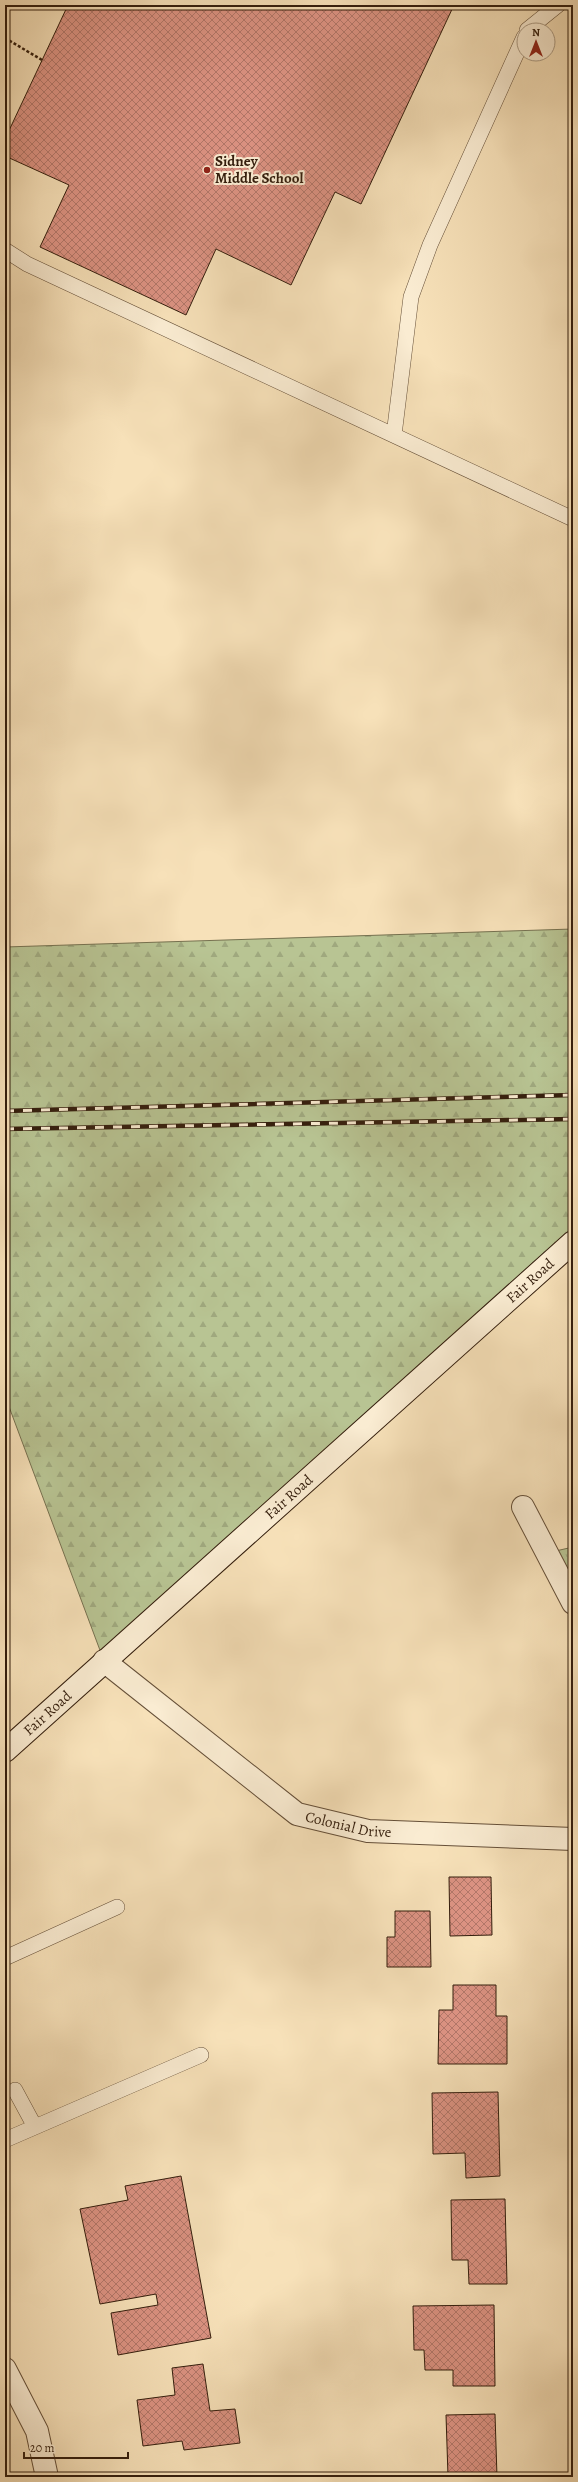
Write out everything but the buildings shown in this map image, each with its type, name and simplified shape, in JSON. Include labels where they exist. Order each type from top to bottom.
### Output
[{"type":"main road","name":"Fair Road","points":[[5,1751],[573,1242]]},
{"type":"main road","points":[[523,1507],[573,1603]]},
{"type":"main road","name":"Colonial Drive","points":[[104,1661],[297,1814],[368,1831],[573,1839]]},
{"type":"main road","points":[[5,2369],[37,2430],[47,2477]]},
{"type":"lane","points":[[537,22],[558,5]]},
{"type":"lane","points":[[394,435],[411,297],[430,245],[516,55]]},
{"type":"lane","points":[[5,250],[26,264],[573,519]]},
{"type":"lane","points":[[5,1958],[117,1907]]},
{"type":"lane","points":[[5,2140],[201,2055]]},
{"type":"lane","points":[[15,2090],[35,2127]]},
{"type":"path","points":[[5,38],[42,60]]},
{"type":"green space","points":[[573,929],[573,1242],[104,1661],[5,1396],[5,947]]},
{"type":"green space","points":[[573,1547],[573,1603],[547,1553]]},
{"type":"railway","points":[[5,1111],[573,1095]]},
{"type":"railway","points":[[5,1129],[573,1119]]},
{"type":"place","name":"Sidney Middle School","points":[[207,170]]}]
